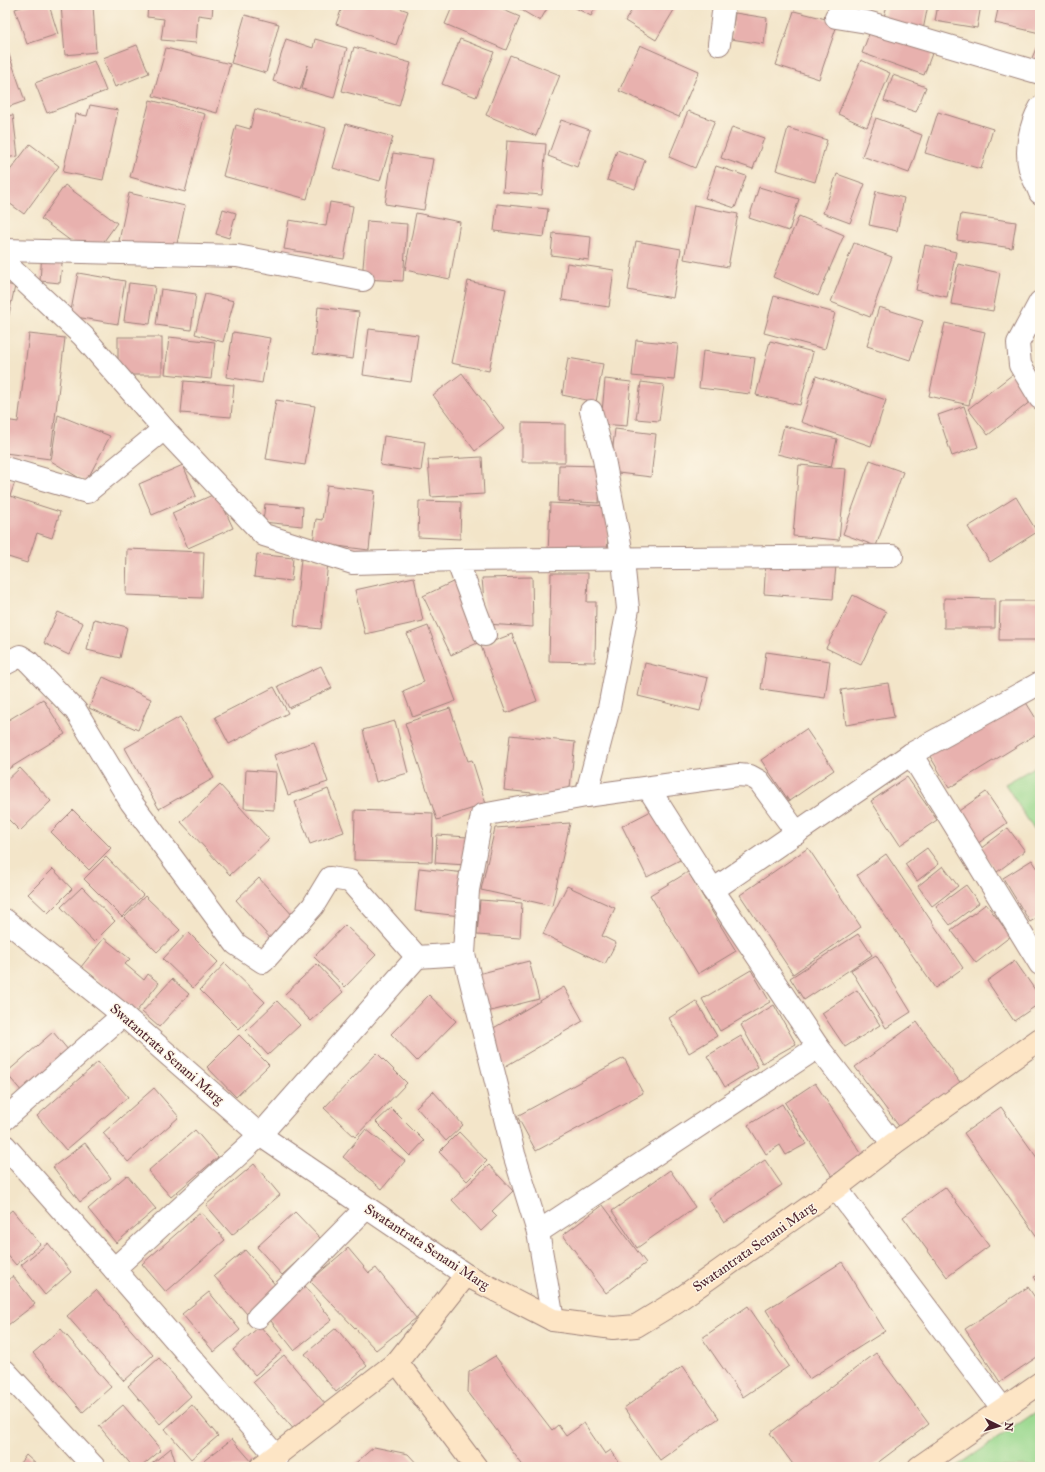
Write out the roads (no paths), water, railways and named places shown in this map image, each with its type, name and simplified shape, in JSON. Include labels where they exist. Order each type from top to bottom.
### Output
[{"type":"street","points":[[719,44],[724,5]]},
{"type":"street","points":[[836,17],[867,22],[1040,73]]},
{"type":"street","points":[[1040,108],[1036,115],[1029,142],[1030,169],[1040,193]]},
{"type":"street","points":[[5,250],[238,256],[363,280]]},
{"type":"street","points":[[5,263],[83,336],[164,429],[264,534],[353,564],[457,560],[623,560],[892,556]]},
{"type":"street","points":[[1040,302],[1018,343],[1020,365],[1040,398]]},
{"type":"street","points":[[586,796],[609,708],[628,609],[623,560],[603,454],[591,411]]},
{"type":"street","points":[[5,468],[87,492],[164,429]]},
{"type":"street","points":[[457,560],[485,635]]},
{"type":"street","points":[[5,664],[20,656],[28,661],[76,711],[131,802],[236,944],[263,962],[313,906],[330,878],[350,881],[417,957]]},
{"type":"street","points":[[713,890],[911,754],[1040,683]]},
{"type":"street","points":[[911,754],[1040,964]]},
{"type":"street","points":[[553,1320],[538,1232],[514,1154],[464,954],[468,890],[482,815],[586,796],[649,789],[738,775],[750,776],[759,781],[797,833]]},
{"type":"street","points":[[649,789],[713,890],[818,1048],[893,1144]]},
{"type":"street","name":"Swatantrata Senani Marg","points":[[5,920],[123,1015],[260,1135],[366,1208],[466,1275],[553,1320],[613,1328],[636,1326],[677,1301],[836,1188],[893,1144],[1040,1039]]},
{"type":"street","points":[[114,1269],[260,1135],[417,957],[464,954]]},
{"type":"street","points":[[5,1119],[123,1015]]},
{"type":"street","points":[[538,1232],[818,1048]]},
{"type":"street","points":[[5,1146],[114,1269],[269,1462],[397,1362],[466,1275]]},
{"type":"street","points":[[836,1188],[1003,1409]]},
{"type":"street","points":[[258,1317],[366,1208]]},
{"type":"street","points":[[397,1362],[476,1467]]},
{"type":"street","points":[[5,1371],[94,1467]]},
{"type":"street","points":[[918,1467],[1040,1383]]}]
